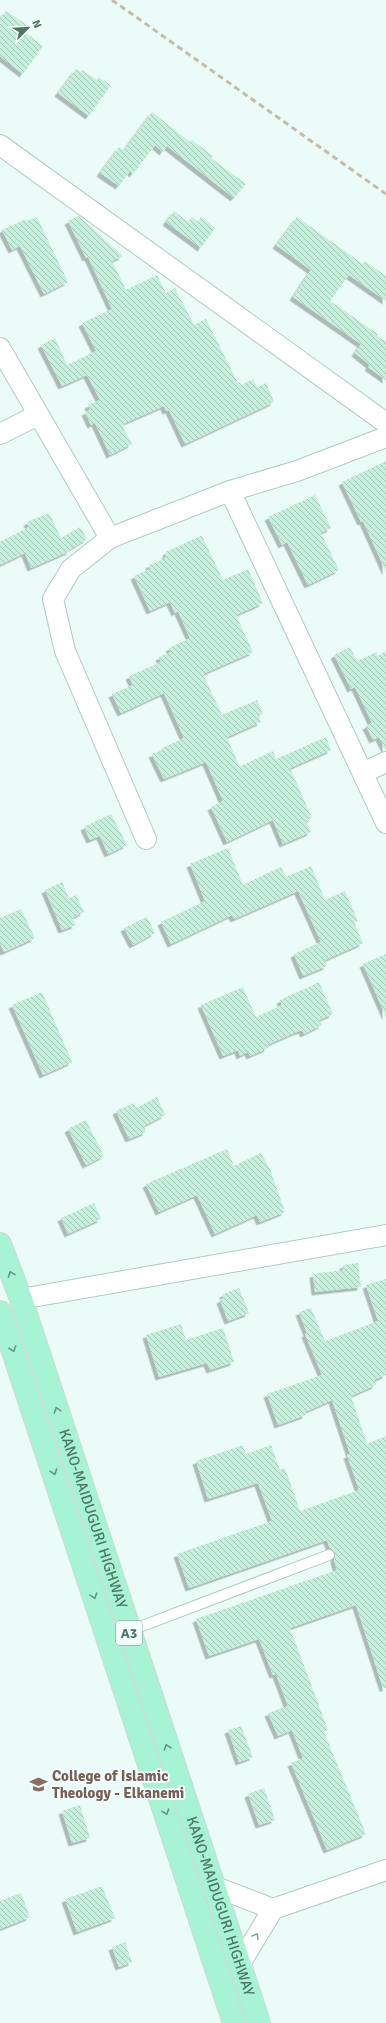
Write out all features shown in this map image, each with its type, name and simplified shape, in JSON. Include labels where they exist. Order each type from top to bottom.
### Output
[{"type":"highway","name":"KANO-MAIDUGURI HIGHWAY","points":[[0,1244],[21,1299],[128,1631],[259,2023]]},
{"type":"highway","name":"KANO-MAIDUGURI HIGHWAY","points":[[0,1312],[234,2023]]},
{"type":"street","points":[[0,145],[386,423]]},
{"type":"street","points":[[0,348],[110,538]]},
{"type":"street","points":[[0,434],[38,415]]},
{"type":"street","points":[[146,839],[65,650],[53,598],[71,569],[110,538],[230,491],[297,471],[386,437]]},
{"type":"street","points":[[230,491],[386,822]]},
{"type":"street","points":[[362,773],[386,762]]},
{"type":"street","points":[[21,1299],[386,1235]]},
{"type":"street","points":[[240,1964],[273,1909],[386,1870]]},
{"type":"street","points":[[213,1886],[273,1909]]},
{"type":"lane","points":[[128,1631],[329,1555]]},
{"type":"building","points":[[6,11],[30,27],[26,33],[43,46],[23,74],[0,56],[0,19]]},
{"type":"building","points":[[76,69],[81,72],[82,70],[97,80],[99,77],[111,85],[89,116],[58,93]]},
{"type":"building","points":[[152,112],[190,142],[192,140],[213,156],[211,158],[246,184],[234,198],[167,146],[163,152],[155,145],[133,174],[130,171],[119,186],[100,173],[119,147],[124,150]]},
{"type":"building","points":[[174,211],[188,222],[192,217],[198,222],[201,217],[215,228],[201,248],[166,222]]},
{"type":"building","points":[[79,216],[123,256],[112,261],[126,290],[157,275],[166,293],[175,288],[194,325],[206,319],[238,383],[240,382],[241,385],[253,379],[257,387],[266,383],[274,402],[185,444],[169,410],[166,411],[164,406],[125,423],[126,425],[122,426],[132,444],[110,455],[95,423],[91,425],[85,412],[90,410],[88,405],[100,400],[87,375],[62,386],[41,345],[55,338],[67,365],[96,351],[82,323],[112,309],[88,257],[86,258],[68,221]]},
{"type":"building","points":[[37,217],[68,282],[44,294],[20,246],[12,250],[2,230],[26,219],[27,221]]},
{"type":"building","points":[[297,217],[363,264],[365,261],[386,276],[386,301],[349,275],[330,301],[378,334],[377,336],[385,341],[386,340],[386,380],[368,367],[370,365],[355,353],[361,344],[293,297],[311,270],[276,245]]},
{"type":"building","points":[[386,461],[386,572],[363,521],[361,522],[342,482]]},
{"type":"building","points":[[315,495],[331,528],[321,533],[339,570],[308,585],[287,542],[282,545],[268,517]]},
{"type":"building","points":[[49,513],[61,538],[80,527],[87,539],[69,550],[70,551],[31,568],[25,553],[0,565],[0,542],[29,527],[27,522]]},
{"type":"building","points":[[202,536],[223,580],[248,569],[263,603],[236,615],[253,652],[203,674],[222,715],[257,700],[263,714],[258,716],[261,722],[227,737],[238,763],[241,766],[273,751],[276,759],[326,737],[331,750],[290,768],[312,818],[306,821],[311,832],[283,844],[273,820],[227,842],[211,807],[223,801],[206,762],[164,779],[152,754],[163,750],[162,748],[184,738],[164,693],[121,713],[112,694],[133,685],[129,676],[161,662],[159,657],[171,652],[169,648],[190,638],[178,611],[175,613],[170,602],[150,611],[134,576],[150,569],[149,565],[166,558],[166,552]]},
{"type":"building","points":[[350,647],[357,661],[376,652],[378,656],[386,651],[386,751],[379,737],[373,740],[366,726],[372,723],[355,687],[351,689],[334,655]]},
{"type":"building","points":[[111,814],[127,845],[108,854],[100,836],[90,840],[84,827]]},
{"type":"building","points":[[228,848],[243,885],[281,867],[286,877],[311,866],[325,900],[345,891],[358,921],[354,922],[363,943],[325,960],[327,966],[303,976],[294,954],[321,942],[298,891],[234,919],[232,915],[171,944],[161,922],[205,901],[190,864]]},
{"type":"building","points":[[62,882],[69,898],[76,895],[84,912],[72,918],[76,925],[62,930],[45,890]]},
{"type":"building","points":[[21,909],[35,938],[4,952],[0,943],[0,918]]},
{"type":"building","points":[[147,917],[155,933],[133,945],[124,928]]},
{"type":"building","points":[[386,954],[386,1017],[363,964]]},
{"type":"building","points":[[319,982],[333,1014],[319,1020],[322,1025],[304,1034],[302,1030],[294,1033],[267,1045],[268,1048],[250,1056],[248,1052],[240,1056],[238,1050],[223,1056],[201,1005],[243,987],[256,1017],[282,1005],[280,1000]]},
{"type":"building","points":[[42,992],[72,1062],[43,1075],[12,1005]]},
{"type":"building","points":[[157,1097],[165,1115],[144,1126],[146,1132],[129,1139],[116,1111],[134,1103],[136,1108]]},
{"type":"building","points":[[86,1120],[104,1156],[86,1165],[68,1129]]},
{"type":"building","points":[[227,1149],[234,1166],[261,1153],[270,1169],[285,1212],[260,1222],[257,1215],[215,1234],[197,1195],[159,1212],[146,1184]]},
{"type":"building","points":[[94,1203],[101,1219],[68,1234],[61,1218]]},
{"type":"building","points":[[358,1263],[361,1287],[315,1292],[313,1274],[343,1270],[343,1265]]},
{"type":"building","points":[[386,1279],[386,1375],[374,1380],[376,1385],[351,1396],[367,1444],[386,1436],[386,1688],[383,1688],[356,1605],[290,1628],[328,1730],[324,1732],[366,1834],[327,1850],[291,1763],[303,1758],[292,1730],[278,1736],[268,1713],[288,1706],[276,1674],[273,1675],[259,1639],[209,1656],[196,1619],[337,1570],[334,1560],[335,1552],[330,1549],[327,1540],[189,1588],[177,1554],[272,1521],[258,1483],[208,1499],[196,1461],[243,1445],[246,1454],[271,1445],[280,1470],[285,1468],[300,1511],[359,1490],[347,1455],[350,1454],[332,1400],[305,1412],[306,1415],[278,1425],[267,1394],[322,1375],[305,1334],[307,1333],[299,1312],[311,1308],[325,1341],[378,1321],[366,1285]]},
{"type":"building","points":[[239,1288],[249,1313],[228,1321],[220,1300],[224,1298],[223,1294]]},
{"type":"building","points":[[181,1324],[186,1340],[223,1328],[234,1362],[210,1370],[207,1363],[159,1377],[146,1335]]},
{"type":"building","points":[[241,1726],[253,1757],[239,1762],[228,1730]]},
{"type":"building","points":[[264,1788],[275,1820],[259,1825],[248,1794]]},
{"type":"building","points":[[80,1805],[90,1838],[72,1843],[62,1811]]},
{"type":"building","points":[[102,1886],[115,1918],[77,1932],[65,1899]]},
{"type":"building","points":[[21,1893],[30,1917],[0,1929],[0,1901]]},
{"type":"building","points":[[125,1942],[132,1962],[119,1967],[112,1947]]},
{"type":"railway","points":[[112,0],[386,194]]},
{"type":"place","name":"College of Islamic Theology - Elkanemi","points":[[39,1785]]}]
